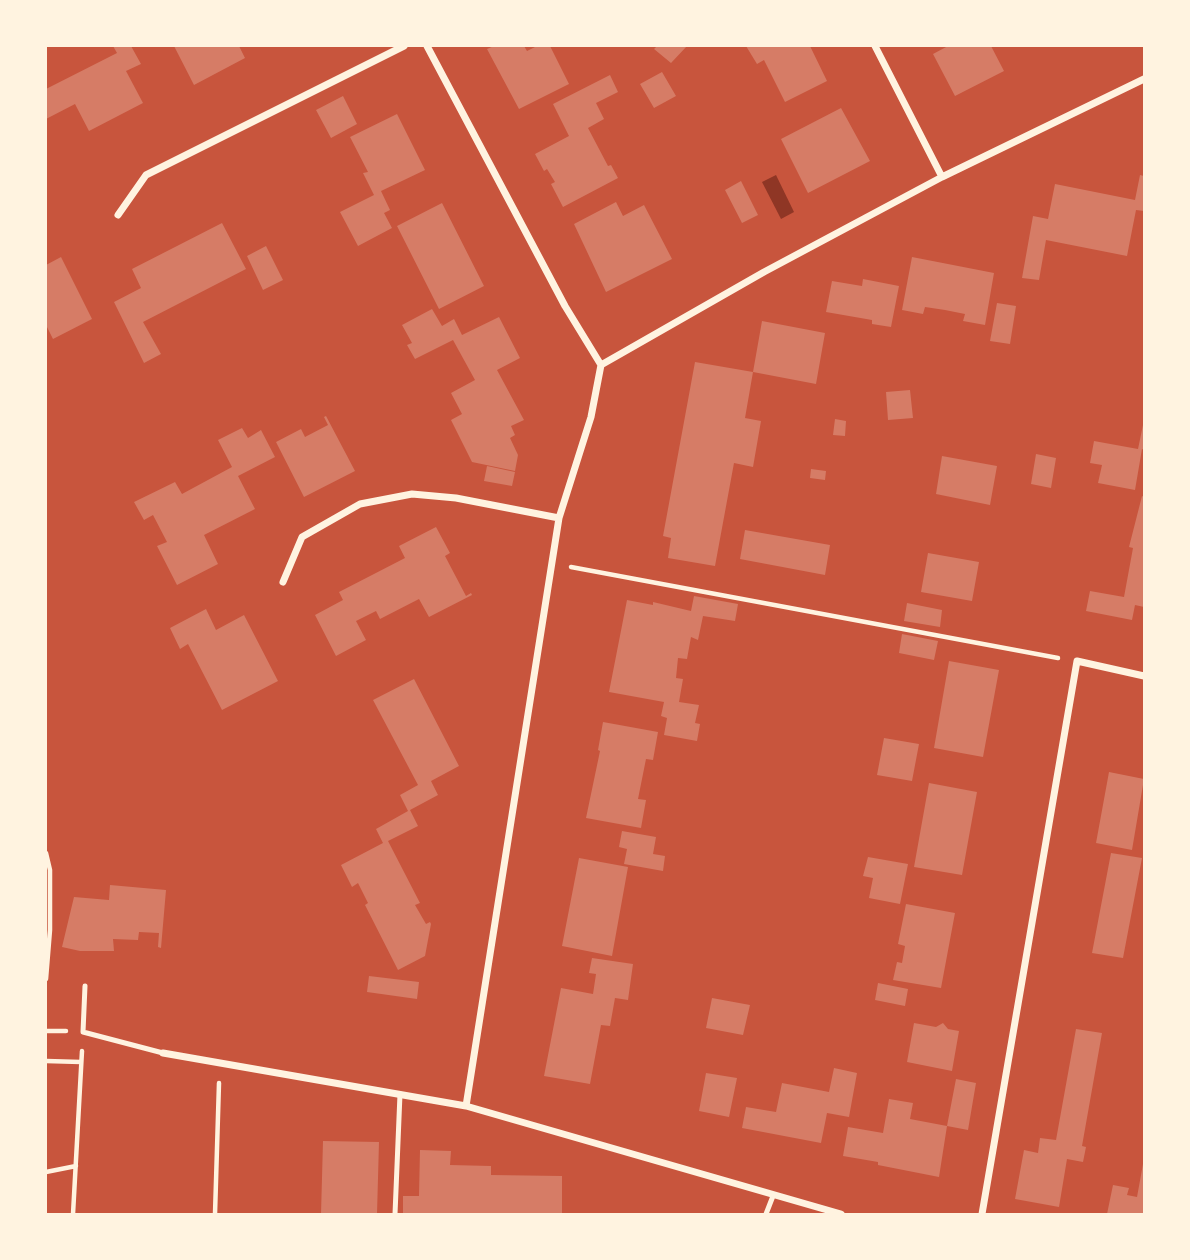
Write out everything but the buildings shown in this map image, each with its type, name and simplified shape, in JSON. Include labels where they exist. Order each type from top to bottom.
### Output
[{"type":"street","points":[[118,215],[146,175],[404,46]]},
{"type":"street","points":[[427,46],[565,306],[601,365],[590,416],[559,517],[466,1106]]},
{"type":"street","points":[[875,46],[942,177]]},
{"type":"street","points":[[601,365],[764,272],[942,177],[1144,79]]},
{"type":"street","points":[[283,582],[302,537],[360,504],[412,494],[456,498],[559,517]]},
{"type":"street","points":[[982,1214],[1077,661],[1144,676]]},
{"type":"street","points":[[163,1053],[466,1106],[841,1214]]},
{"type":"lane","points":[[85,986],[83,1031],[163,1053]]},
{"type":"lane","points":[[395,1214],[400,1094]]},
{"type":"lane","points":[[766,1214],[773,1196]]},
{"type":"path","points":[[553,563],[1077,661]]},
{"type":"path","points":[[46,853],[50,870],[50,930],[46,979]]},
{"type":"path","points":[[73,1214],[83,1031]]},
{"type":"path","points":[[46,1061],[81,1062]]},
{"type":"path","points":[[215,1214],[220,1061]]},
{"type":"path","points":[[46,1172],[76,1166]]},
{"type":"shaded area","points":[[776,175],[794,212],[781,219],[762,182]]}]
